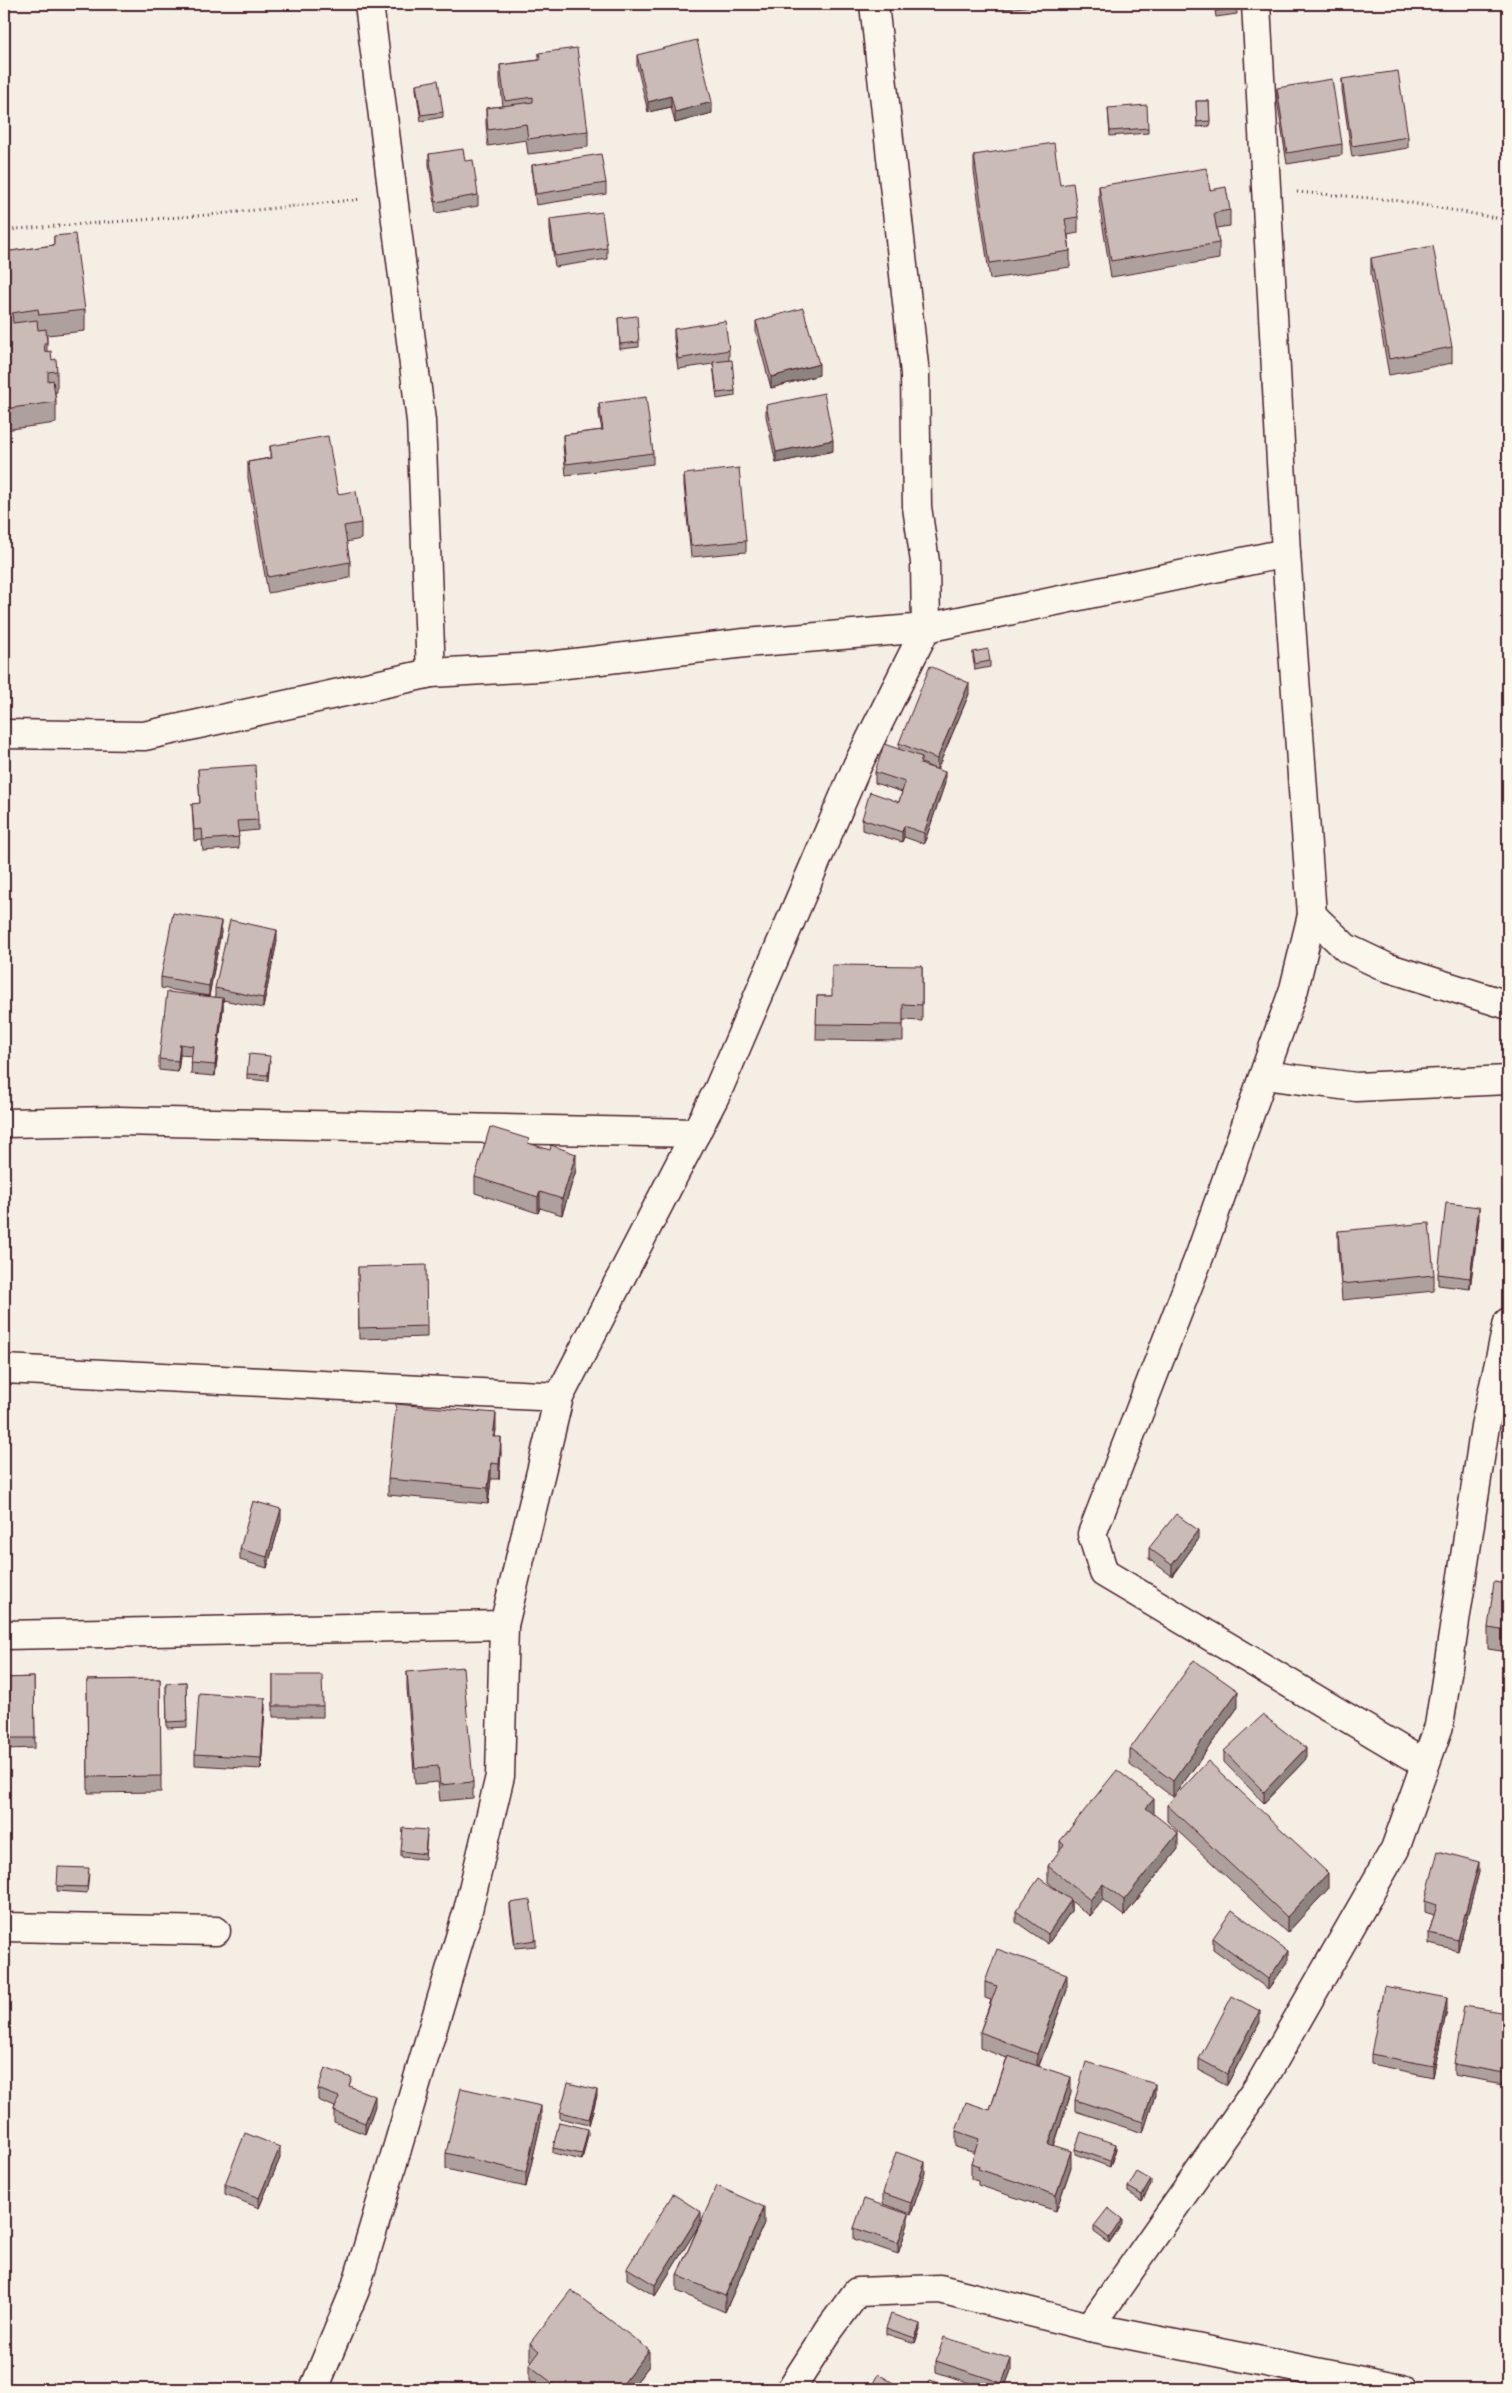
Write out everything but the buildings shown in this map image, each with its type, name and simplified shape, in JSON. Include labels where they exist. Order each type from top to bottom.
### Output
[{"type":"street","points":[[369,4],[420,421],[431,673]]},
{"type":"street","points":[[314,2389],[355,2290],[468,1910],[500,1776],[504,1626],[559,1397],[718,1090],[857,766],[926,628],[925,562],[917,507],[915,374],[874,4]]},
{"type":"street","points":[[1259,4],[1266,193],[1286,554],[1312,915],[1294,989],[1264,1075],[1201,1252],[1092,1534],[1104,1572],[1426,1764]]},
{"type":"street","points":[[4,734],[144,736],[431,673],[540,667],[746,643],[926,628],[1286,554]]},
{"type":"street","points":[[1312,915],[1346,948],[1386,967],[1508,1005]]},
{"type":"street","points":[[1264,1075],[1356,1087],[1508,1080]]},
{"type":"street","points":[[4,1123],[118,1120],[696,1133]]},
{"type":"street","points":[[1090,2326],[1261,2083],[1395,1849],[1439,1726],[1485,1426],[1508,1322]]},
{"type":"street","points":[[4,1370],[559,1397]]},
{"type":"street","points":[[4,1635],[504,1626]]},
{"type":"street","points":[[4,1927],[216,1931]]},
{"type":"street","points":[[792,2389],[829,2330],[857,2292],[940,2289],[1090,2326],[1402,2389]]},
{"type":"path","points":[[1266,193],[1285,191],[1394,200],[1508,220]]},
{"type":"path","points":[[4,233],[16,229],[208,215],[393,196]]}]
